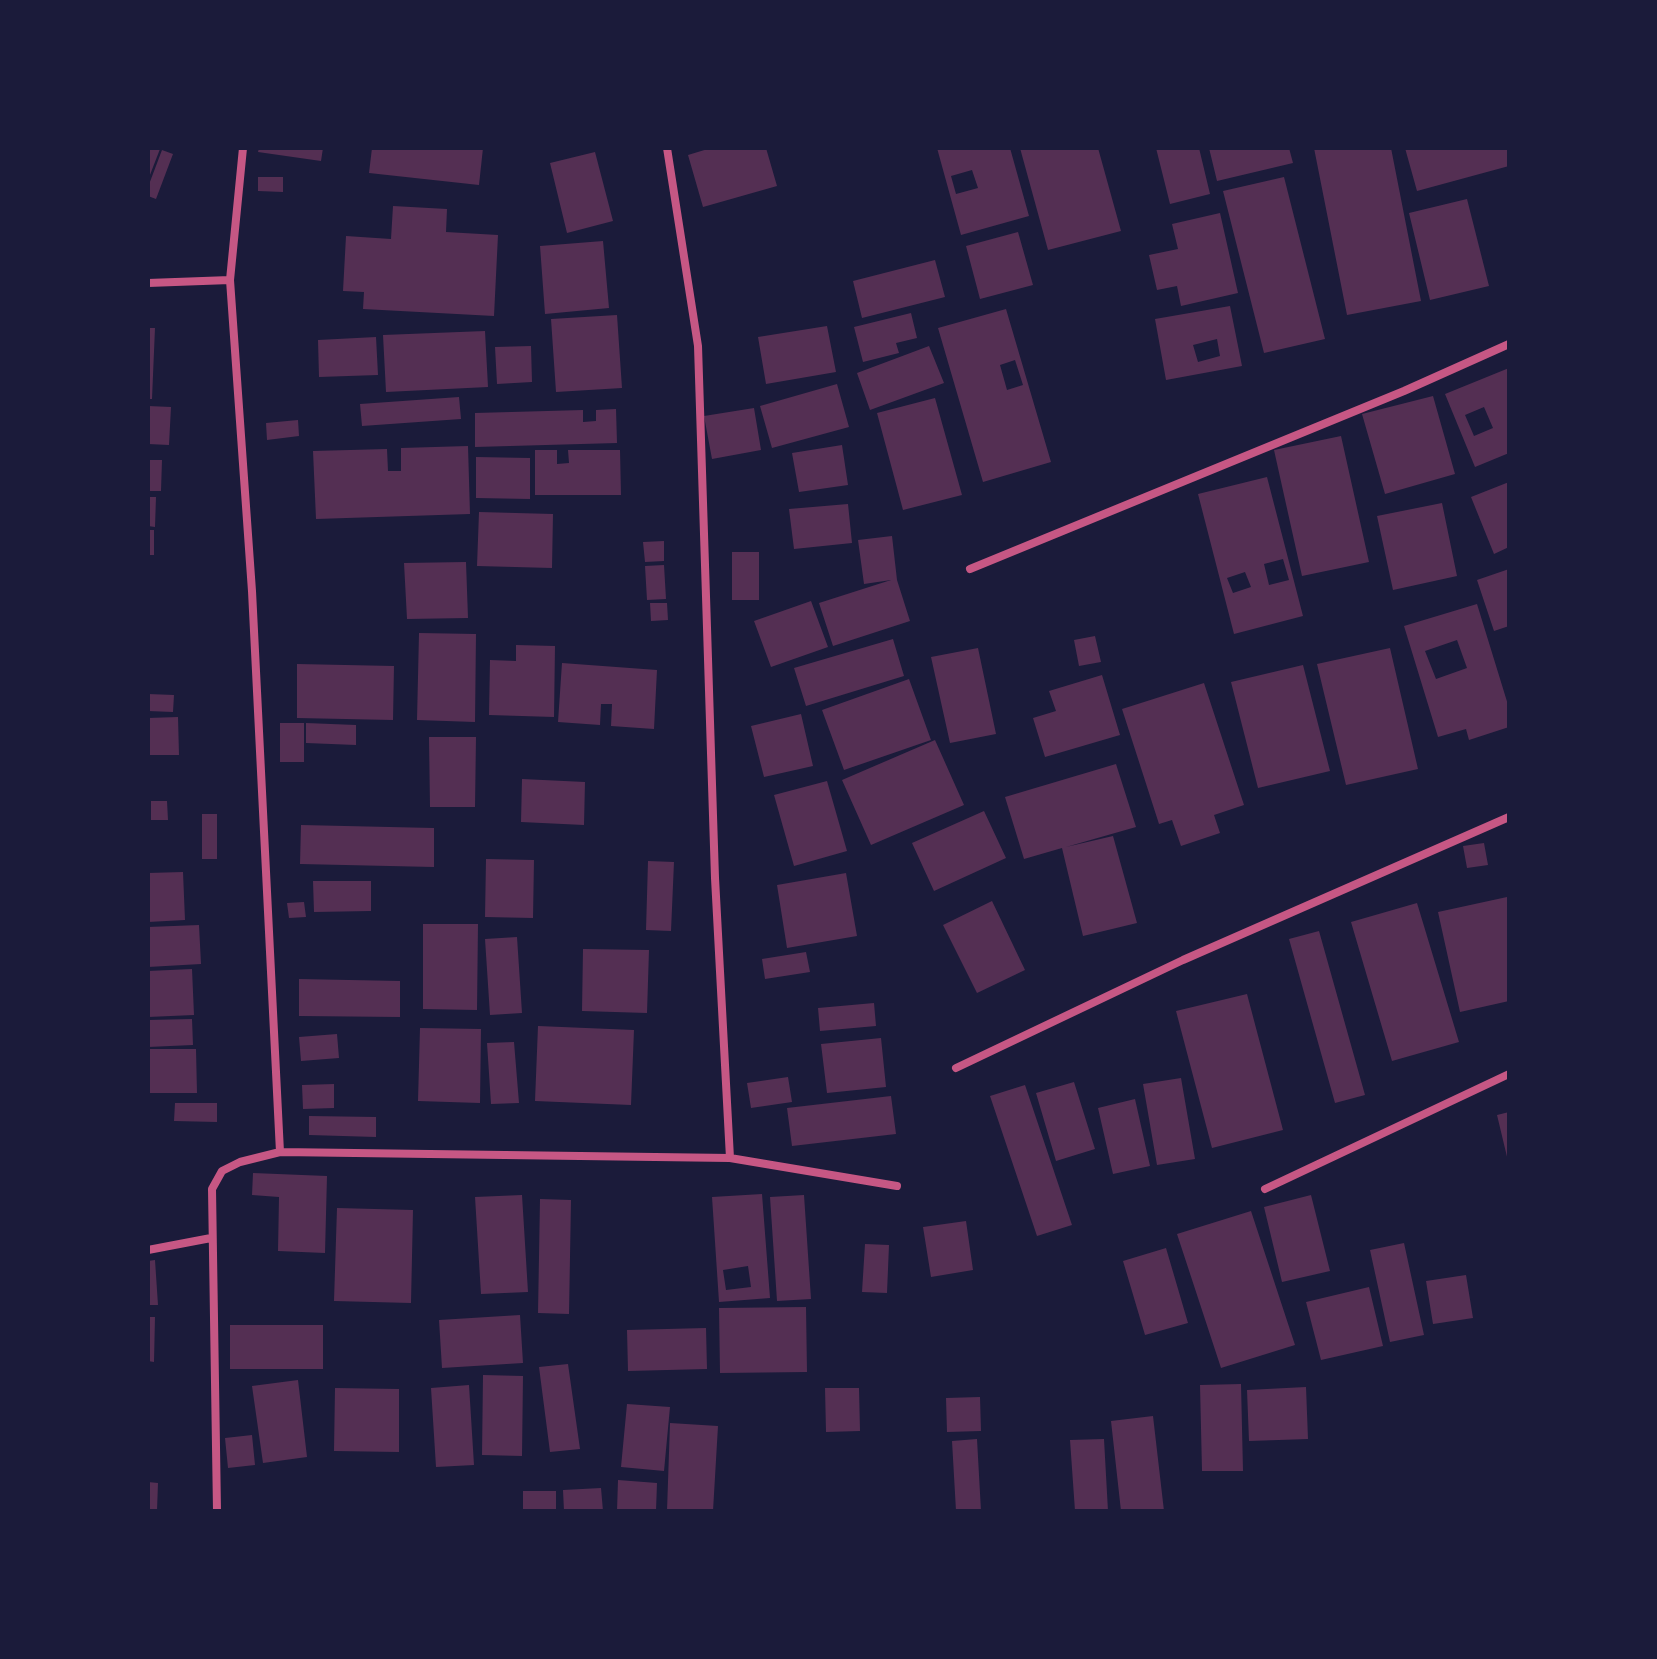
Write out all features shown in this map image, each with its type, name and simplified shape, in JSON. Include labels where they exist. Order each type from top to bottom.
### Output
[{"type":"street","points":[[243,148],[230,280],[252,591],[280,1152]]},
{"type":"street","points":[[667,148],[698,346],[715,878],[730,1158]]},
{"type":"street","points":[[148,283],[230,280]]},
{"type":"street","points":[[970,569],[1404,391],[1509,344]]},
{"type":"street","points":[[956,1068],[1183,960],[1509,817]]},
{"type":"street","points":[[1265,1189],[1509,1074]]},
{"type":"street","points":[[217,1511],[212,1189],[222,1171],[240,1162],[280,1152],[730,1158],[897,1186]]},
{"type":"street","points":[[148,1250],[211,1238]]},
{"type":"building","points":[[148,148],[160,149],[148,180]]},
{"type":"building","points":[[259,148],[323,148],[321,161],[258,152]]},
{"type":"building","points":[[372,148],[483,148],[479,185],[369,173]]},
{"type":"building","points":[[711,148],[766,148],[777,186],[703,207],[688,155]]},
{"type":"building","points":[[937,148],[1010,148],[1029,216],[961,235]],"holes":[[[972,170],[978,188],[956,194],[951,176]]]},
{"type":"building","points":[[1020,148],[1098,148],[1121,231],[1048,250]]},
{"type":"building","points":[[1156,148],[1199,148],[1210,194],[1170,204]]},
{"type":"building","points":[[1209,148],[1289,148],[1293,163],[1217,181]]},
{"type":"building","points":[[1314,148],[1391,148],[1421,301],[1347,315]]},
{"type":"building","points":[[1405,148],[1509,148],[1509,166],[1417,191]]},
{"type":"building","points":[[162,150],[173,154],[156,199],[148,196],[148,187]]},
{"type":"building","points":[[595,152],[613,221],[567,233],[550,163]]},
{"type":"building","points":[[258,177],[283,177],[283,192],[258,191]]},
{"type":"building","points":[[1284,177],[1325,339],[1264,353],[1223,191]]},
{"type":"building","points":[[1467,199],[1489,286],[1430,300],[1409,213]]},
{"type":"building","points":[[393,206],[447,209],[446,232],[498,235],[494,316],[363,309],[364,292],[343,291],[346,236],[391,239]]},
{"type":"building","points":[[1220,213],[1238,293],[1181,306],[1177,286],[1157,290],[1149,255],[1178,249],[1172,224]]},
{"type":"building","points":[[1018,232],[1033,285],[980,299],[966,246]]},
{"type":"building","points":[[603,241],[609,308],[545,314],[540,246]]},
{"type":"building","points":[[935,260],[945,297],[862,318],[853,281]]},
{"type":"building","points":[[1230,306],[1242,366],[1166,380],[1155,319]],"holes":[[[1217,339],[1220,356],[1198,362],[1193,345]]]},
{"type":"building","points":[[1006,309],[1051,462],[983,482],[938,328]],"holes":[[[1015,360],[1023,385],[1007,390],[1000,365]]]},
{"type":"building","points":[[911,313],[917,338],[896,343],[899,353],[863,362],[854,327]]},
{"type":"building","points":[[617,315],[622,388],[556,392],[551,319]]},
{"type":"building","points":[[827,326],[836,372],[766,384],[758,337]]},
{"type":"building","points":[[148,328],[155,328],[152,399],[148,399]]},
{"type":"building","points":[[485,331],[488,387],[386,392],[383,335]]},
{"type":"building","points":[[376,337],[378,375],[319,377],[318,340]]},
{"type":"building","points":[[531,346],[532,382],[497,384],[495,347]]},
{"type":"building","points":[[929,346],[944,383],[870,410],[857,373]]},
{"type":"building","points":[[1509,368],[1509,453],[1475,467],[1445,394]],"holes":[[[1484,407],[1493,428],[1474,436],[1465,415]]]},
{"type":"building","points":[[837,384],[849,427],[772,448],[760,406]]},
{"type":"building","points":[[1433,396],[1455,474],[1385,494],[1362,414]]},
{"type":"building","points":[[459,397],[461,419],[362,426],[360,404]]},
{"type":"building","points":[[935,398],[962,495],[903,510],[877,413]]},
{"type":"building","points":[[148,406],[171,407],[169,445],[148,444]]},
{"type":"building","points":[[754,408],[761,450],[712,459],[704,416]]},
{"type":"building","points":[[616,409],[617,443],[475,447],[475,413],[583,410],[583,422],[596,421],[596,410]]},
{"type":"building","points":[[298,420],[299,436],[267,440],[266,423]]},
{"type":"building","points":[[1341,436],[1369,562],[1302,576],[1274,450]]},
{"type":"building","points":[[842,445],[848,485],[799,492],[792,453]]},
{"type":"building","points":[[468,446],[470,514],[316,519],[313,451],[387,449],[388,471],[401,471],[401,448]]},
{"type":"building","points":[[535,450],[557,450],[557,464],[569,463],[568,450],[620,450],[621,495],[535,495]]},
{"type":"building","points":[[476,457],[530,458],[530,499],[476,498]]},
{"type":"building","points":[[148,460],[162,460],[161,491],[148,491]]},
{"type":"building","points":[[1267,477],[1303,616],[1234,634],[1198,494]],"holes":[[[1283,559],[1289,580],[1269,585],[1264,564]],[[1245,572],[1251,587],[1233,593],[1227,578]]]},
{"type":"building","points":[[1509,482],[1509,547],[1494,554],[1471,497]]},
{"type":"building","points":[[148,497],[156,497],[155,527],[148,526]]},
{"type":"building","points":[[1442,503],[1457,576],[1393,590],[1377,516]]},
{"type":"building","points":[[848,504],[852,543],[794,549],[789,509]]},
{"type":"building","points":[[479,512],[553,514],[552,568],[477,566]]},
{"type":"building","points":[[148,530],[154,530],[154,555],[148,555]]},
{"type":"building","points":[[892,536],[897,580],[910,621],[833,646],[819,603],[891,580],[864,584],[858,540]]},
{"type":"building","points":[[664,541],[664,561],[645,562],[643,542]]},
{"type":"building","points":[[732,552],[759,552],[759,600],[732,600]]},
{"type":"building","points":[[466,562],[468,618],[407,619],[404,563]]},
{"type":"building","points":[[664,565],[666,599],[647,600],[645,566]]},
{"type":"building","points":[[1509,569],[1509,626],[1494,631],[1477,580]]},
{"type":"building","points":[[811,601],[828,647],[771,667],[754,621]]},
{"type":"building","points":[[650,603],[667,603],[668,620],[651,621]]},
{"type":"building","points":[[1477,604],[1509,708],[1509,727],[1469,740],[1466,729],[1438,737],[1404,626]],"holes":[[[1457,640],[1467,668],[1436,679],[1425,651]]]},
{"type":"building","points":[[419,633],[476,634],[475,722],[417,720]]},
{"type":"building","points":[[1095,636],[1101,662],[1079,666],[1074,640]]},
{"type":"building","points":[[893,639],[904,676],[806,706],[794,668]]},
{"type":"building","points":[[516,645],[555,646],[554,717],[489,715],[490,660],[516,661]]},
{"type":"building","points":[[978,648],[996,734],[950,743],[931,657]]},
{"type":"building","points":[[1390,648],[1418,769],[1346,785],[1317,664]]},
{"type":"building","points":[[562,663],[657,670],[654,729],[611,726],[612,704],[601,704],[600,725],[558,722]]},
{"type":"building","points":[[297,664],[394,666],[393,720],[297,718]]},
{"type":"building","points":[[1303,665],[1330,771],[1258,788],[1231,682]]},
{"type":"building","points":[[1102,675],[1120,735],[1045,757],[1033,718],[1056,711],[1049,691]]},
{"type":"building","points":[[909,679],[931,740],[844,770],[822,710]]},
{"type":"building","points":[[1204,683],[1244,805],[1214,815],[1220,833],[1181,846],[1172,820],[1159,824],[1122,709]]},
{"type":"building","points":[[148,694],[174,695],[173,712],[148,711]]},
{"type":"building","points":[[801,714],[813,766],[764,777],[751,726]]},
{"type":"building","points":[[178,717],[179,755],[148,755],[148,718]]},
{"type":"building","points":[[280,723],[304,723],[304,762],[280,762]]},
{"type":"building","points":[[306,723],[356,725],[356,745],[306,743]]},
{"type":"building","points":[[429,737],[476,737],[475,807],[430,807]]},
{"type":"building","points":[[935,740],[964,805],[871,845],[842,780]]},
{"type":"building","points":[[1116,764],[1136,827],[1066,847],[1113,836],[1137,923],[1083,936],[1062,848],[1024,859],[1005,797]]},
{"type":"building","points":[[522,779],[585,782],[584,825],[521,822]]},
{"type":"building","points":[[827,781],[847,851],[794,866],[774,795]]},
{"type":"building","points":[[151,801],[167,801],[168,820],[151,820]]},
{"type":"building","points":[[984,811],[1006,858],[934,891],[912,843]]},
{"type":"building","points":[[202,814],[217,814],[217,859],[202,859]]},
{"type":"building","points":[[301,825],[434,828],[434,867],[300,864]]},
{"type":"building","points":[[1484,843],[1488,865],[1467,868],[1463,846]]},
{"type":"building","points":[[486,859],[534,860],[533,918],[485,917]]},
{"type":"building","points":[[648,861],[674,862],[671,931],[646,930]]},
{"type":"building","points":[[183,872],[185,920],[148,922],[148,873]]},
{"type":"building","points":[[846,873],[857,936],[787,948],[777,885]]},
{"type":"building","points":[[313,881],[371,881],[371,911],[314,912]]},
{"type":"building","points":[[1507,897],[1509,1001],[1460,1012],[1438,912]]},
{"type":"building","points":[[992,901],[1025,970],[977,993],[943,925]]},
{"type":"building","points":[[304,902],[306,917],[289,918],[287,903]]},
{"type":"building","points":[[1417,903],[1459,1042],[1392,1061],[1351,922]]},
{"type":"building","points":[[423,924],[478,924],[477,1010],[423,1009]]},
{"type":"building","points":[[199,925],[201,964],[148,967],[148,927]]},
{"type":"building","points":[[1319,931],[1365,1095],[1335,1103],[1289,939]]},
{"type":"building","points":[[517,937],[522,1013],[490,1015],[485,939]]},
{"type":"building","points":[[583,949],[649,950],[647,1013],[582,1011]]},
{"type":"building","points":[[806,952],[810,972],[765,979],[762,959]]},
{"type":"building","points":[[192,969],[194,1015],[148,1017],[148,971]]},
{"type":"building","points":[[299,979],[400,981],[400,1017],[299,1016]]},
{"type":"building","points":[[1247,994],[1283,1130],[1212,1148],[1176,1011]]},
{"type":"building","points":[[874,1003],[876,1026],[820,1031],[818,1008]]},
{"type":"building","points":[[192,1019],[193,1045],[148,1047],[148,1020]]},
{"type":"building","points":[[538,1026],[634,1030],[631,1105],[535,1101]]},
{"type":"building","points":[[420,1028],[481,1029],[480,1103],[418,1101]]},
{"type":"building","points":[[337,1034],[339,1058],[301,1061],[299,1037]]},
{"type":"building","points":[[881,1038],[886,1087],[827,1093],[821,1044]]},
{"type":"building","points":[[514,1042],[519,1103],[491,1104],[487,1043]]},
{"type":"building","points":[[148,1049],[196,1049],[197,1093],[148,1093]]},
{"type":"building","points":[[788,1077],[792,1102],[751,1108],[747,1083]]},
{"type":"building","points":[[1181,1078],[1195,1159],[1157,1165],[1143,1084]]},
{"type":"building","points":[[1074,1082],[1095,1149],[1056,1161],[1036,1093]]},
{"type":"building","points":[[334,1084],[334,1108],[303,1109],[302,1085]]},
{"type":"building","points":[[1025,1085],[1072,1225],[1037,1236],[990,1096]]},
{"type":"building","points":[[891,1096],[896,1134],[792,1146],[787,1108]]},
{"type":"building","points":[[1135,1099],[1150,1166],[1113,1174],[1098,1108]]},
{"type":"building","points":[[175,1103],[217,1103],[217,1122],[174,1121]]},
{"type":"building","points":[[1509,1112],[1509,1161],[1508,1161],[1497,1115]]},
{"type":"building","points":[[309,1116],[376,1117],[376,1137],[309,1135]]},
{"type":"building","points":[[253,1173],[327,1176],[325,1253],[278,1251],[279,1197],[252,1195]]},
{"type":"building","points":[[762,1194],[770,1298],[719,1302],[712,1197]],"holes":[[[748,1266],[751,1287],[726,1290],[723,1270]]]},
{"type":"building","points":[[522,1195],[528,1292],[481,1294],[475,1197]]},
{"type":"building","points":[[804,1195],[811,1299],[777,1301],[770,1197]]},
{"type":"building","points":[[1311,1195],[1330,1271],[1282,1282],[1264,1207]]},
{"type":"building","points":[[540,1199],[571,1200],[569,1314],[538,1313]]},
{"type":"building","points":[[337,1208],[413,1210],[411,1303],[334,1301]]},
{"type":"building","points":[[1251,1211],[1295,1345],[1221,1368],[1177,1234]]},
{"type":"building","points":[[966,1221],[973,1270],[931,1277],[923,1227]]},
{"type":"building","points":[[1404,1243],[1424,1335],[1390,1342],[1370,1250]]},
{"type":"building","points":[[865,1244],[889,1245],[887,1293],[862,1292]]},
{"type":"building","points":[[1166,1248],[1188,1323],[1145,1335],[1123,1261]]},
{"type":"building","points":[[155,1260],[158,1305],[148,1305],[148,1261]]},
{"type":"building","points":[[1466,1275],[1473,1318],[1433,1324],[1426,1281]]},
{"type":"building","points":[[1369,1287],[1383,1346],[1321,1360],[1306,1302]]},
{"type":"building","points":[[806,1307],[807,1372],[720,1373],[719,1308]]},
{"type":"building","points":[[520,1315],[523,1363],[442,1368],[439,1320]]},
{"type":"building","points":[[148,1317],[155,1317],[154,1362],[148,1361]]},
{"type":"building","points":[[230,1325],[323,1325],[323,1369],[230,1369]]},
{"type":"building","points":[[706,1328],[707,1369],[628,1371],[627,1330]]},
{"type":"building","points":[[568,1364],[580,1449],[550,1452],[539,1367]]},
{"type":"building","points":[[483,1375],[523,1376],[522,1456],[482,1455]]},
{"type":"building","points":[[298,1380],[307,1457],[263,1463],[252,1386]]},
{"type":"building","points":[[1241,1384],[1243,1471],[1202,1471],[1200,1385]]},
{"type":"building","points":[[469,1385],[474,1465],[436,1467],[431,1388]]},
{"type":"building","points":[[1306,1387],[1308,1439],[1249,1441],[1247,1390]]},
{"type":"building","points":[[335,1388],[399,1389],[399,1452],[334,1451]]},
{"type":"building","points":[[825,1388],[859,1388],[860,1431],[826,1432]]},
{"type":"building","points":[[980,1397],[981,1431],[947,1432],[946,1398]]},
{"type":"building","points":[[627,1404],[670,1407],[664,1471],[621,1467]]},
{"type":"building","points":[[1153,1416],[1164,1511],[1121,1511],[1111,1421]]},
{"type":"building","points":[[670,1423],[718,1426],[713,1511],[667,1511]]},
{"type":"building","points":[[252,1435],[255,1465],[228,1468],[225,1438]]},
{"type":"building","points":[[977,1439],[981,1511],[956,1511],[952,1441]]},
{"type":"building","points":[[1104,1439],[1108,1511],[1075,1511],[1070,1440]]},
{"type":"building","points":[[618,1480],[657,1483],[656,1511],[617,1511]]},
{"type":"building","points":[[148,1482],[158,1483],[157,1511],[148,1511]]},
{"type":"building","points":[[601,1488],[603,1511],[564,1511],[563,1490]]},
{"type":"building","points":[[523,1491],[556,1491],[556,1511],[523,1511]]}]
